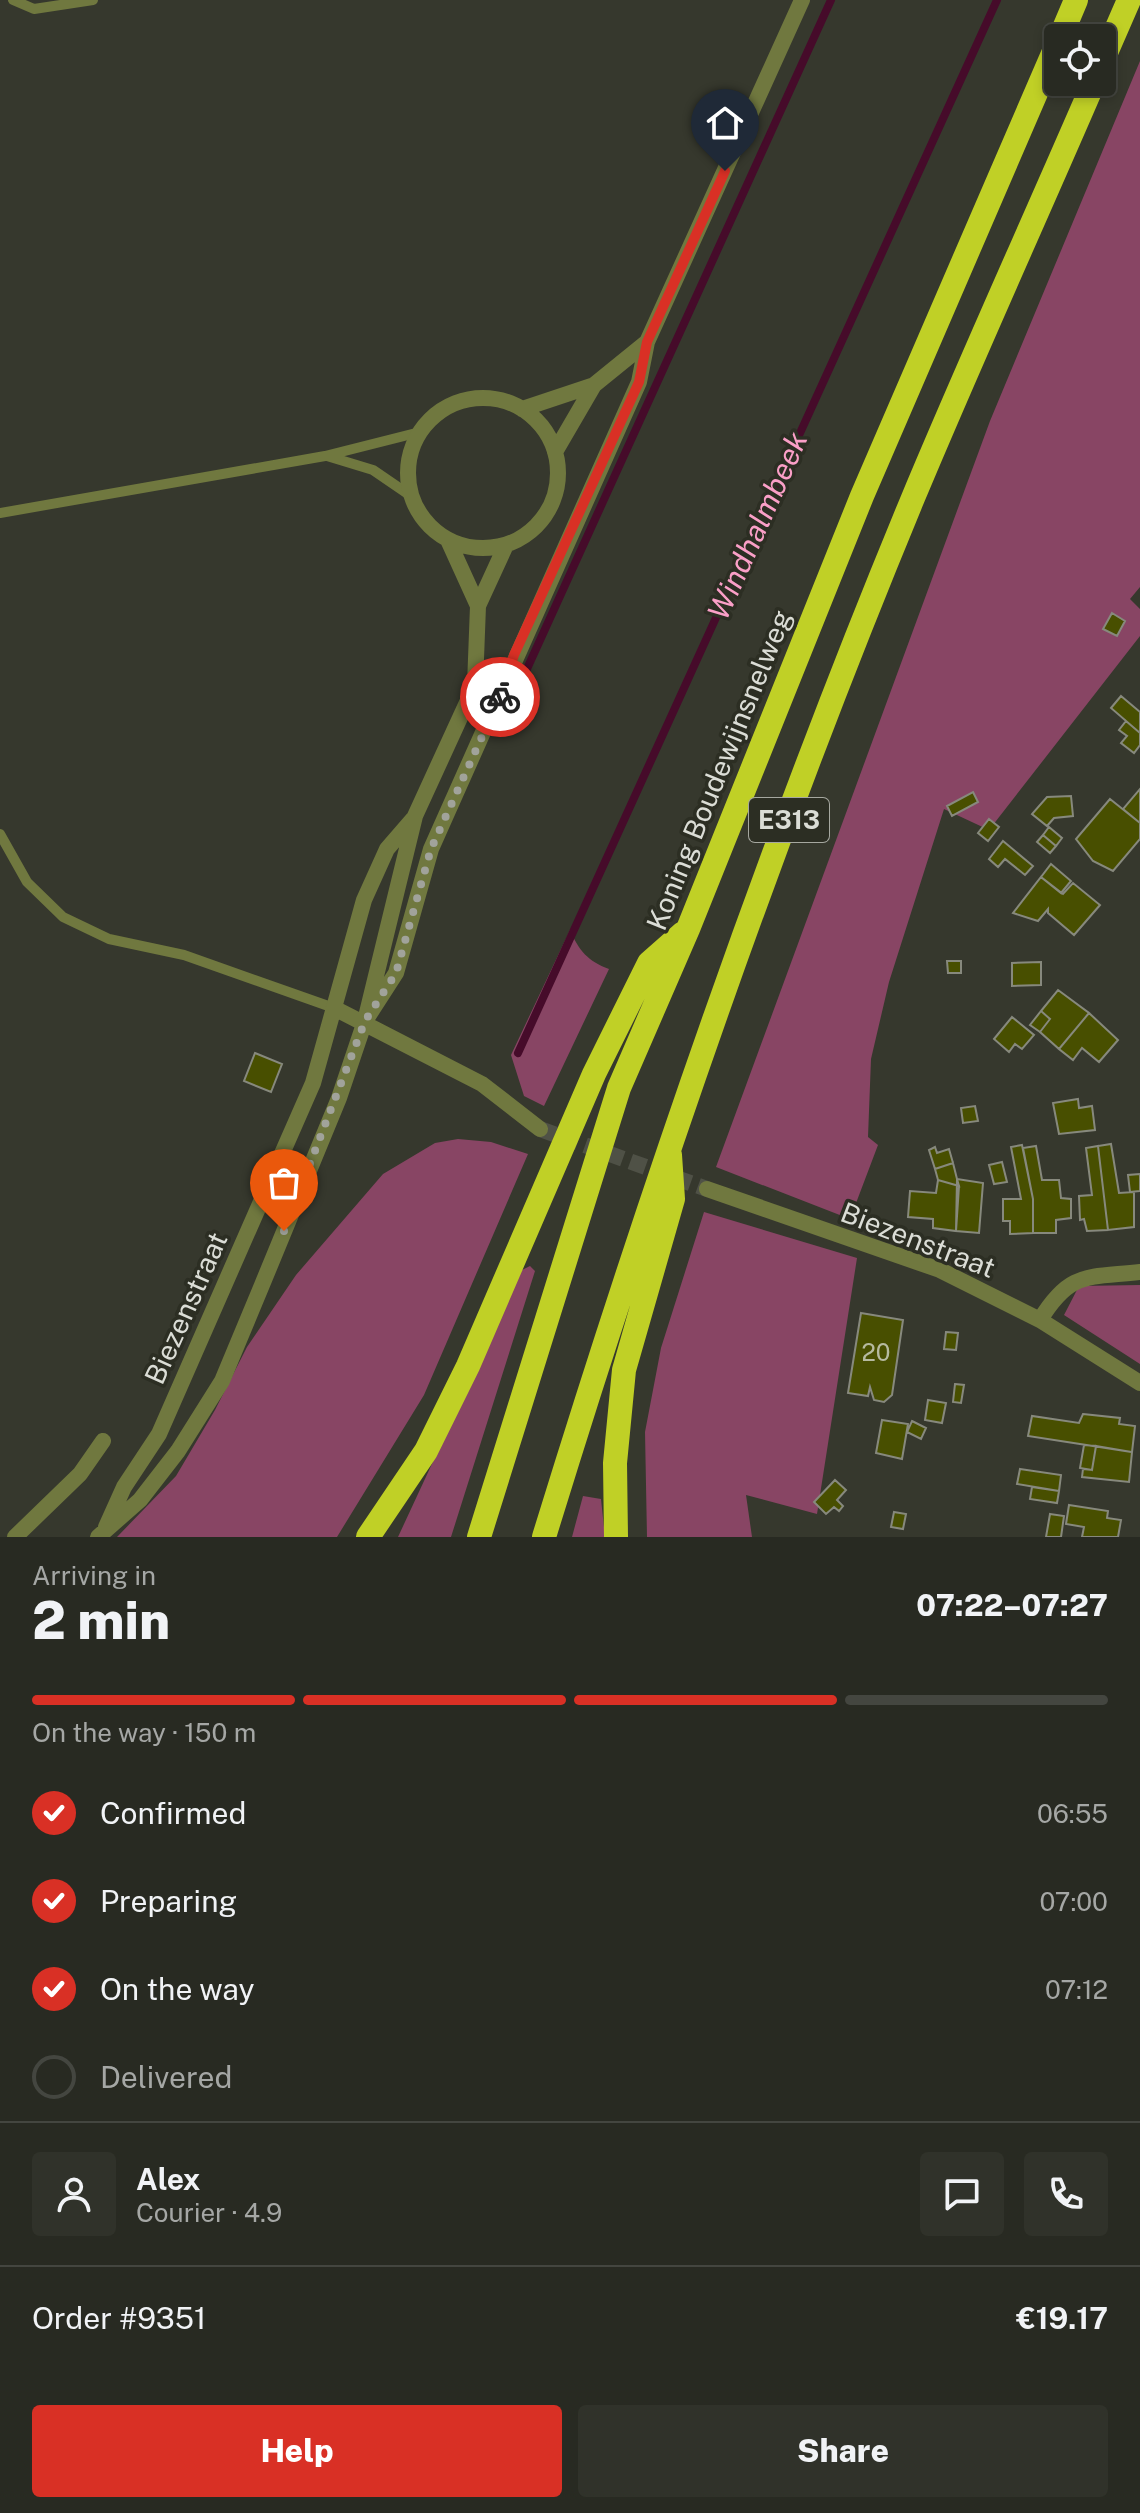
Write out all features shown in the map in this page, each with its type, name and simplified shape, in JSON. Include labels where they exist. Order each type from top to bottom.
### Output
[{"type":"highway","name":"Koning Boudewijnsnelweg","points":[[1066,24],[1076,0]]},
{"type":"highway","points":[[1116,30],[1129,0]]},
{"type":"highway","name":"Koning Boudewijnsnelweg","points":[[479,1537],[619,1088],[688,929],[862,496],[1044,75]]},
{"type":"highway","name":"E313","points":[[544,1537],[669,1141],[913,500],[1088,96]]},
{"type":"highway","points":[[368,1537],[426,1451],[468,1366],[594,1074],[649,963],[688,929]]},
{"type":"highway","points":[[616,1537],[615,1463],[624,1370],[673,1199],[669,1141]]},
{"type":"street","points":[[365,1021],[396,973],[431,849],[639,382],[647,342],[802,0]]},
{"type":"street","points":[[522,409],[594,385],[647,342]]},
{"type":"street","points":[[555,452],[594,385]]},
{"type":"street","points":[[478,398],[501,400],[522,409],[537,420],[555,452],[558,475],[554,498],[535,527],[506,545],[486,549],[448,540],[420,513],[411,496],[408,474],[411,452],[420,432],[436,415],[456,403],[478,398]]},
{"type":"street","name":"Biezenstraat","points":[[448,540],[478,606]]},
{"type":"street","name":"Biezenstraat","points":[[101,1534],[140,1500],[169,1463],[222,1381],[339,1098],[365,1021],[415,816],[475,685],[478,606],[506,545]]},
{"type":"street","name":"Biezenstraat","points":[[101,1534],[124,1487],[159,1434],[313,1083],[364,900],[387,849],[415,816]]},
{"type":"street","points":[[334,1008],[365,1021],[482,1084],[540,1129]]},
{"type":"street","name":"Biezenstraat","points":[[707,1189],[940,1270],[1040,1320],[1140,1383]]},
{"type":"street","points":[[1040,1320],[1056,1294],[1077,1279],[1140,1272]]},
{"type":"street","points":[[15,1537],[80,1474],[103,1441]]},
{"type":"lane","points":[[13,0],[34,9],[93,0]]},
{"type":"lane","points":[[0,513],[325,456],[420,432]]},
{"type":"lane","points":[[325,456],[373,470],[411,496]]},
{"type":"lane","points":[[0,834],[27,882],[63,917],[109,939],[184,955],[334,1008]]},
{"type":"shaded area","points":[[1140,61],[1140,587],[1130,599],[1140,609],[1140,636],[989,830],[944,809],[889,982],[871,1059],[868,1137],[878,1145],[850,1219],[716,1167],[990,421]]},
{"type":"shaded area","points":[[570,930],[585,954],[609,969],[544,1106],[524,1096],[511,1055]]},
{"type":"shaded area","points":[[458,1139],[491,1142],[528,1154],[424,1395],[337,1537],[117,1537],[176,1476],[247,1347],[296,1275],[383,1174],[435,1143]]},
{"type":"shaded area","points":[[704,1212],[857,1258],[817,1514],[746,1495],[752,1537],[647,1537],[645,1432],[661,1348]]},
{"type":"shaded area","points":[[530,1266],[535,1271],[451,1537],[398,1537],[522,1270]]},
{"type":"shaded area","points":[[1140,1285],[1140,1364],[1064,1315],[1079,1286]]},
{"type":"shaded area","points":[[583,1496],[601,1499],[605,1537],[572,1537]]},
{"type":"building","points":[[1112,613],[1125,621],[1117,636],[1103,629]]},
{"type":"building","points":[[1121,696],[1140,712],[1140,733],[1111,708]]},
{"type":"building","points":[[1126,721],[1140,733],[1140,745],[1134,753],[1121,743],[1127,736],[1119,730]]},
{"type":"building","points":[[1140,789],[1140,823],[1123,809]]},
{"type":"building","points":[[973,792],[978,802],[952,816],[947,806]]},
{"type":"building","points":[[1071,796],[1073,816],[1054,818],[1047,826],[1032,814],[1047,797]]},
{"type":"building","points":[[1110,799],[1140,823],[1140,839],[1113,871],[1093,861],[1076,839]]},
{"type":"building","points":[[989,819],[999,827],[988,841],[978,833]]},
{"type":"building","points":[[1049,827],[1062,838],[1056,846],[1043,835]]},
{"type":"building","points":[[1043,835],[1056,846],[1050,853],[1037,842]]},
{"type":"building","points":[[1003,841],[1033,866],[1025,875],[1005,859],[998,867],[989,859]]},
{"type":"building","points":[[1051,864],[1071,881],[1061,893],[1041,877]]},
{"type":"building","points":[[1041,877],[1063,894],[1073,883],[1100,905],[1074,935],[1048,913],[1048,909],[1038,921],[1013,913]]},
{"type":"building","points":[[947,961],[961,961],[961,973],[948,973]]},
{"type":"building","points":[[1041,962],[1041,985],[1012,986],[1012,963]]},
{"type":"building","points":[[1058,990],[1089,1013],[1059,1049],[1040,1032],[1050,1019],[1041,1011]]},
{"type":"building","points":[[1041,1011],[1050,1019],[1040,1032],[1030,1025]]},
{"type":"building","points":[[1089,1013],[1118,1040],[1099,1062],[1082,1048],[1073,1060],[1059,1049]]},
{"type":"building","points":[[1012,1017],[1034,1035],[1022,1049],[1015,1044],[1009,1052],[994,1039]]},
{"type":"building","points":[[255,1053],[282,1064],[271,1092],[244,1081]]},
{"type":"building","points":[[1078,1099],[1079,1108],[1092,1106],[1095,1130],[1059,1134],[1053,1103]]},
{"type":"building","points":[[975,1106],[978,1121],[963,1123],[961,1108]]},
{"type":"building","points":[[1111,1144],[1119,1193],[1134,1192],[1134,1227],[1108,1230],[1098,1146]]},
{"type":"building","points":[[1022,1145],[1033,1199],[1033,1233],[1010,1234],[1010,1221],[1003,1221],[1003,1199],[1021,1199],[1011,1147]]},
{"type":"building","points":[[1036,1146],[1042,1180],[1059,1180],[1061,1198],[1071,1199],[1071,1218],[1056,1220],[1056,1233],[1033,1233],[1033,1199],[1023,1148]]},
{"type":"building","points":[[1098,1146],[1108,1230],[1087,1231],[1084,1219],[1080,1220],[1079,1196],[1092,1195],[1086,1148]]},
{"type":"building","points":[[935,1147],[937,1153],[949,1149],[953,1163],[935,1169],[929,1150]]},
{"type":"building","points":[[1002,1162],[1007,1182],[994,1184],[989,1165]]},
{"type":"building","points":[[953,1163],[959,1186],[938,1180],[935,1169]]},
{"type":"building","points":[[1140,1174],[1140,1191],[1130,1192],[1128,1175]]},
{"type":"building","points":[[957,1179],[983,1183],[979,1233],[956,1231]]},
{"type":"building","points":[[938,1180],[959,1186],[956,1231],[933,1228],[933,1219],[908,1217],[910,1191],[936,1193]]},
{"type":"building","points":[[861,1313],[903,1320],[892,1395],[884,1402],[874,1400],[870,1387],[868,1396],[848,1393]]},
{"type":"building","points":[[946,1332],[958,1333],[956,1350],[944,1349]]},
{"type":"building","points":[[955,1384],[964,1385],[961,1403],[953,1402]]},
{"type":"building","points":[[928,1400],[946,1403],[942,1423],[925,1420]]},
{"type":"building","points":[[1083,1414],[1120,1418],[1119,1424],[1135,1426],[1132,1452],[1028,1436],[1032,1416],[1079,1423]]},
{"type":"building","points":[[882,1420],[908,1424],[902,1459],[876,1453]]},
{"type":"building","points":[[912,1421],[926,1428],[921,1439],[907,1432]]},
{"type":"building","points":[[1084,1445],[1096,1446],[1092,1470],[1080,1468]]},
{"type":"building","points":[[1096,1446],[1132,1452],[1129,1482],[1082,1477],[1083,1469],[1092,1470]]},
{"type":"building","points":[[1020,1469],[1061,1475],[1059,1491],[1017,1484]]},
{"type":"building","points":[[835,1480],[846,1490],[837,1500],[843,1506],[839,1511],[834,1507],[826,1514],[814,1502]]},
{"type":"building","points":[[1032,1487],[1059,1491],[1057,1503],[1030,1499]]},
{"type":"building","points":[[1069,1505],[1108,1511],[1107,1518],[1121,1520],[1118,1537],[1082,1537],[1084,1527],[1066,1524]]},
{"type":"building","points":[[894,1512],[906,1514],[903,1529],[891,1527]]},
{"type":"building","points":[[1050,1514],[1064,1516],[1061,1537],[1046,1537]]},
{"type":"waterway","points":[[526,671],[831,0]]},
{"type":"waterway","name":"Windhalmbeek","points":[[518,1053],[997,0]]},
{"type":"tunnel","points":[[540,1129],[707,1189]]},
{"type":"way so far","points":[[284,1231],[339,1098],[365,1021],[396,973],[431,849],[500,697]]},
{"type":"route","points":[[500,697],[514,655],[639,382],[647,342],[725,171]]}]
